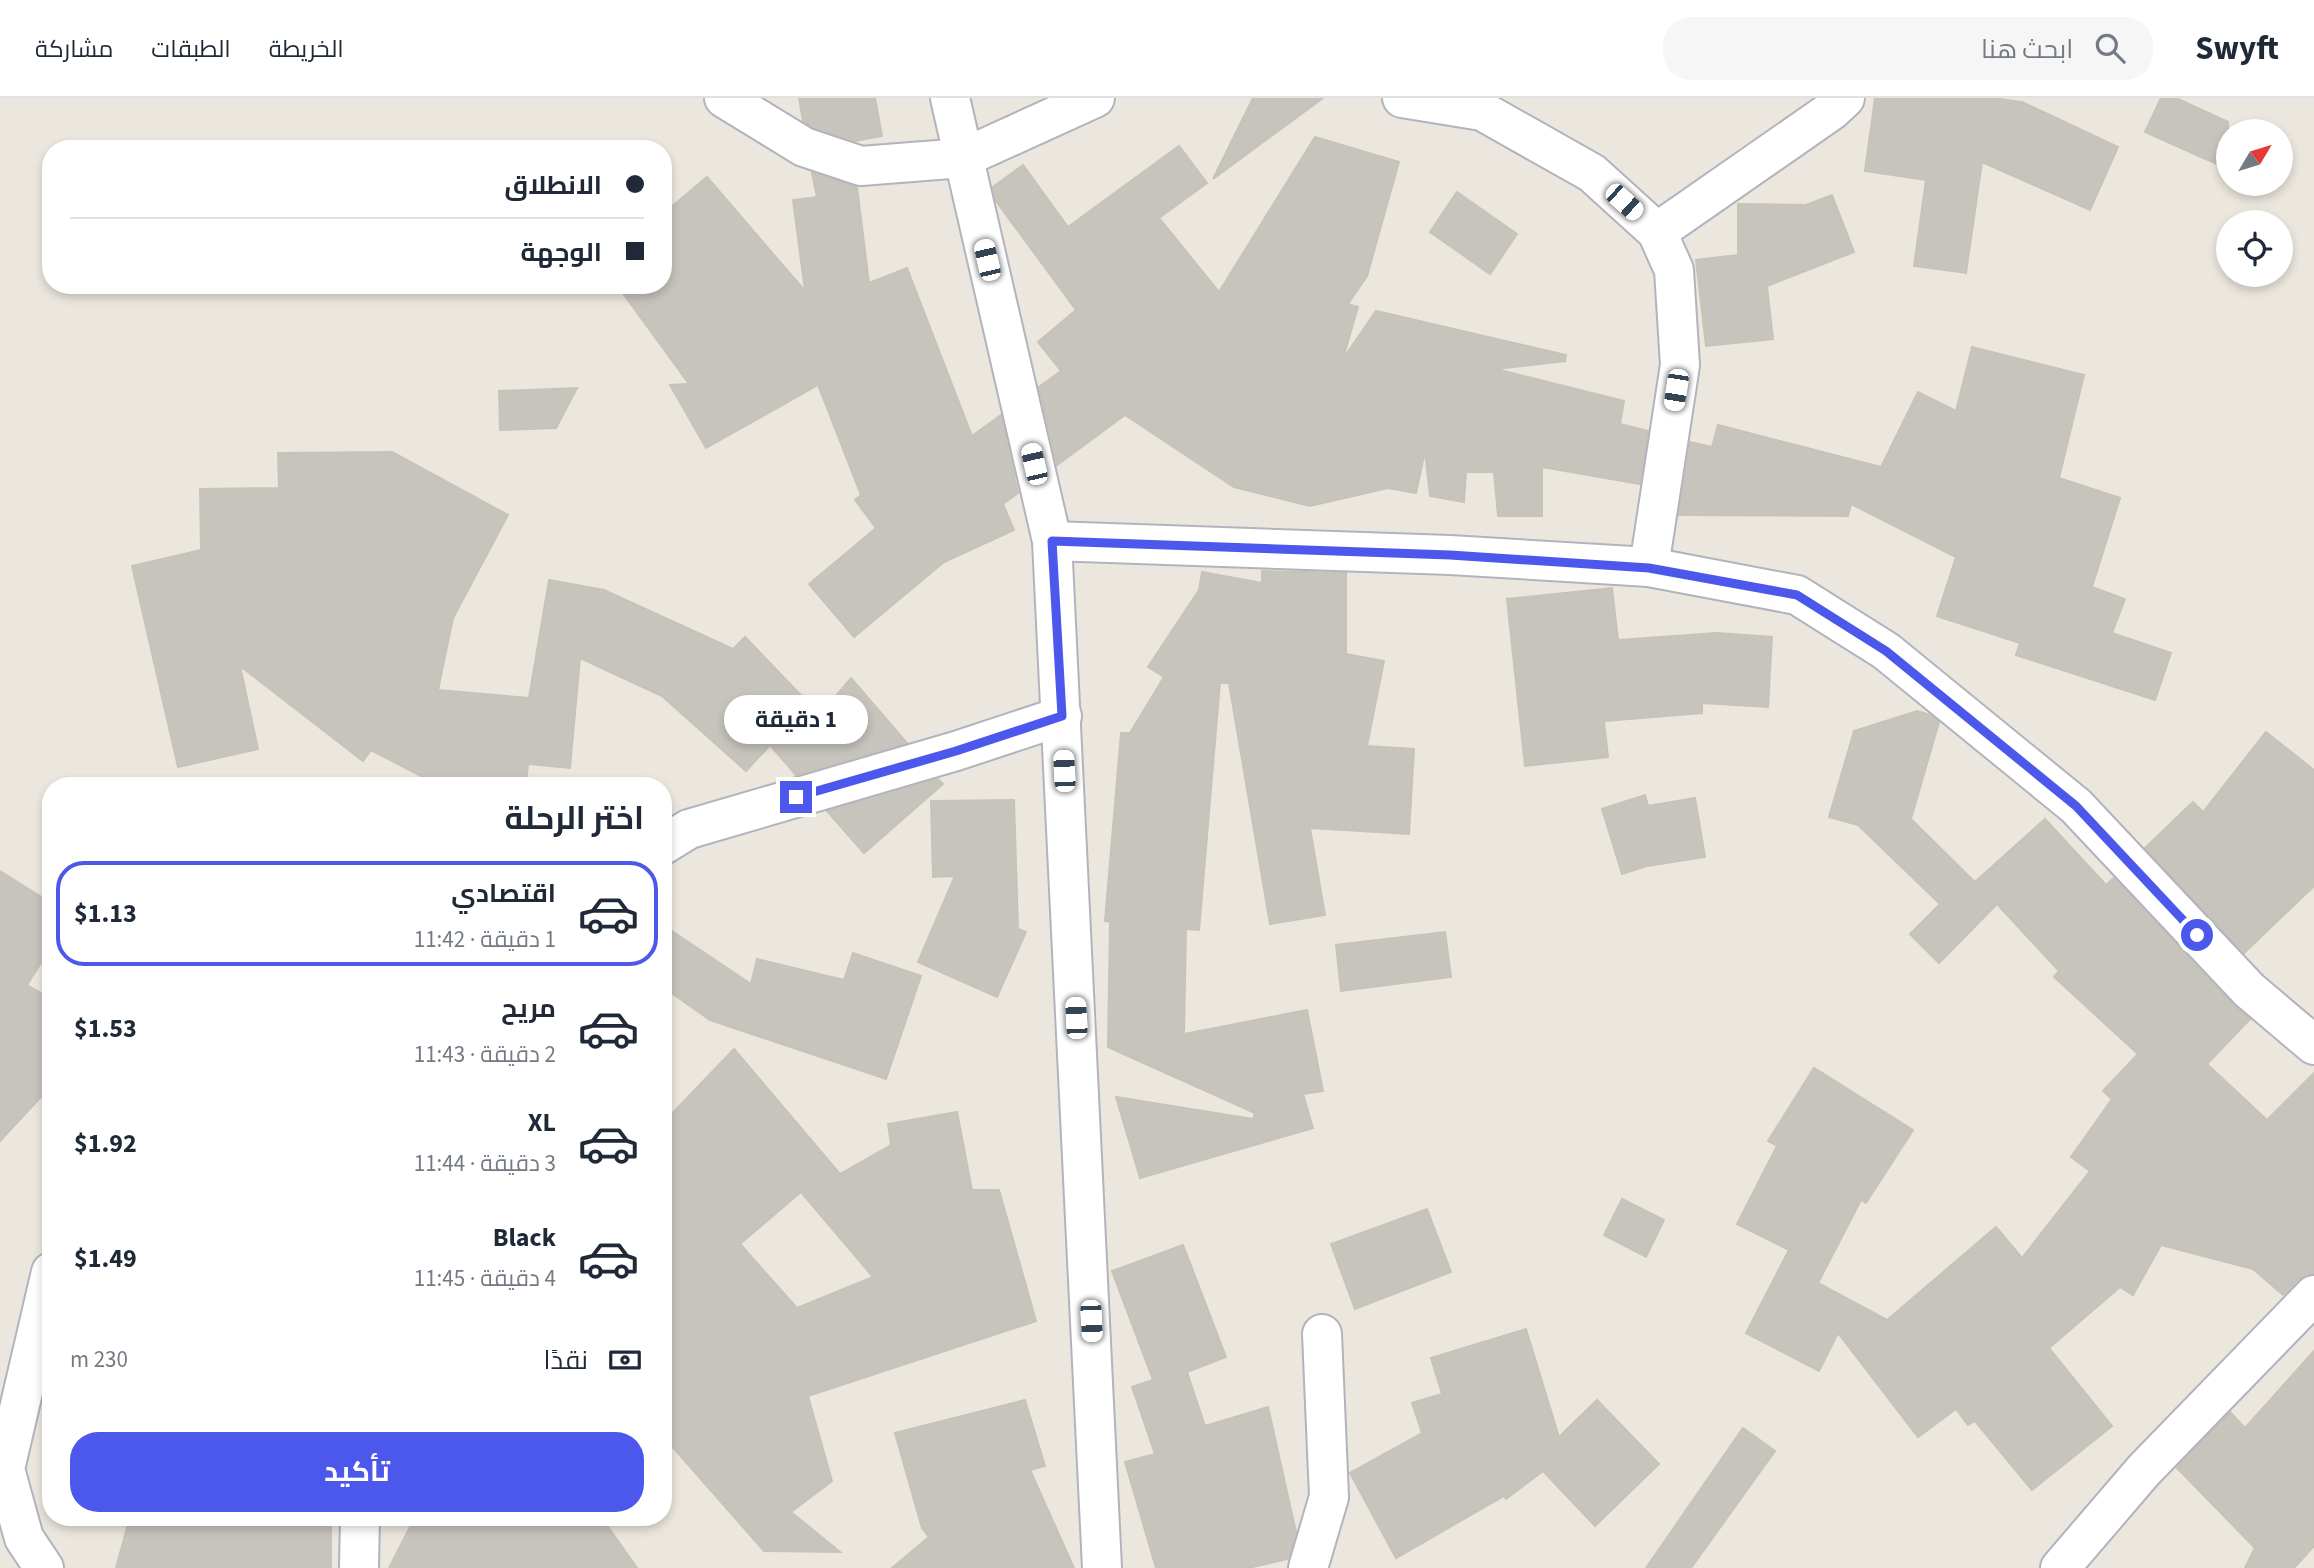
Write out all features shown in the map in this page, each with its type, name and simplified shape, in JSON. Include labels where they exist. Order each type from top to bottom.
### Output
[{"type":"street","points":[[724,98],[804,147],[861,166],[963,158],[1095,98]]},
{"type":"street","points":[[950,98],[1052,541],[1102,1568]]},
{"type":"street","points":[[1402,98],[1482,111],[1592,173],[1657,232],[1674,270],[1680,365],[1649,568]]},
{"type":"street","points":[[1657,232],[1831,111],[1844,98]]},
{"type":"street","points":[[1052,541],[1450,555],[1649,568],[1797,595],[1886,651],[2076,806],[2249,990],[2314,1045]]},
{"type":"street","points":[[672,839],[689,829],[956,751],[1062,716]]},
{"type":"street","points":[[2060,1568],[2144,1470],[2314,1296]]},
{"type":"street","points":[[23,1547],[5,1469],[42,1311]]},
{"type":"street","points":[[1308,1568],[1329,1497],[1322,1334]]},
{"type":"street","points":[[359,1568],[360,1526]]},
{"type":"building","points":[[799,98],[875,98],[882,136],[855,141],[813,127],[803,121]]},
{"type":"building","points":[[1253,98],[1323,98],[1213,179]]},
{"type":"building","points":[[1875,98],[1991,98],[2022,102],[2118,147],[2090,210],[1982,162],[1966,273],[1914,266],[1926,180],[1865,171]]},
{"type":"building","points":[[2161,98],[2176,98],[2222,119],[2216,119],[2216,164],[2145,132]]},
{"type":"building","points":[[1315,137],[1399,162],[1367,276],[1348,304],[1358,307],[1343,359],[1376,311],[1566,355],[1565,361],[1496,369],[1624,401],[1620,424],[1648,431],[1640,484],[1542,467],[1542,516],[1498,516],[1494,472],[1466,472],[1464,502],[1430,496],[1425,451],[1416,493],[1388,488],[1310,506],[1234,487],[1125,415],[1057,465],[1039,387],[1061,371],[1038,342],[1076,310],[996,201],[993,187],[1023,165],[1068,227],[1179,146],[1207,183],[1159,218],[1219,292]]},
{"type":"building","points":[[812,173],[857,187],[869,283],[907,268],[972,436],[1001,415],[1018,493],[1003,504],[1014,530],[944,562],[854,637],[809,584],[876,528],[855,500],[861,495],[818,385],[706,448],[670,385],[689,384],[624,294],[672,294],[672,206],[707,177],[805,291],[793,200],[817,197]]},
{"type":"building","points":[[1457,192],[1517,234],[1490,274],[1430,232]]},
{"type":"building","points":[[1832,195],[1854,252],[1767,286],[1773,339],[1706,346],[1696,260],[1738,255],[1738,204],[1806,205]]},
{"type":"building","points":[[1972,347],[2084,375],[2059,478],[2120,498],[2092,587],[2125,599],[2112,633],[2171,653],[2155,700],[2016,655],[2020,643],[1937,616],[1956,557],[1851,504],[1848,516],[1679,515],[1690,442],[1712,447],[1718,425],[1881,467],[1918,392],[1956,411]]},
{"type":"building","points":[[577,388],[556,428],[500,430],[499,391]]},
{"type":"building","points":[[392,452],[508,515],[453,618],[438,690],[529,698],[549,580],[604,590],[733,649],[745,637],[820,715],[851,678],[907,743],[796,775],[770,745],[746,771],[662,696],[580,658],[570,768],[528,764],[527,777],[423,777],[371,750],[363,761],[240,666],[258,749],[178,767],[132,566],[201,550],[200,489],[279,488],[278,453]]},
{"type":"building","points":[[1262,571],[1346,573],[1346,654],[1384,661],[1367,746],[1414,749],[1409,834],[1310,828],[1325,915],[1270,924],[1229,683],[1220,683],[1199,930],[1186,929],[1184,1034],[1307,1010],[1323,1091],[1303,1094],[1313,1128],[1140,1178],[1116,1097],[1253,1119],[1255,1113],[1108,1047],[1110,922],[1105,921],[1121,733],[1130,733],[1164,677],[1148,667],[1199,590],[1202,572],[1262,583]]},
{"type":"building","points":[[1612,588],[1618,640],[1717,633],[1772,637],[1768,707],[1702,703],[1702,713],[1604,721],[1608,757],[1525,766],[1507,599]]},
{"type":"building","points":[[1917,711],[1930,715],[1939,722],[1911,819],[1997,904],[1939,963],[1910,934],[1940,904],[1858,825],[1829,817],[1854,731]]},
{"type":"building","points":[[2266,732],[2314,770],[2314,886],[2244,953],[2145,848],[2193,802],[2203,812]]},
{"type":"building","points":[[938,779],[943,784],[864,853],[827,811]]},
{"type":"building","points":[[1645,795],[1648,806],[1695,798],[1705,857],[1647,866],[1622,874],[1602,809]]},
{"type":"building","points":[[1014,800],[1018,929],[1026,932],[997,997],[918,962],[955,876],[933,877],[931,801]]},
{"type":"building","points":[[2045,819],[2106,885],[2114,878],[2233,1005],[2250,1019],[2207,1064],[2267,1120],[2314,1073],[2314,1274],[2307,1274],[2299,1279],[2283,1295],[2253,1269],[2161,1245],[2133,1295],[2120,1287],[2049,1348],[2112,1426],[2032,1490],[1975,1421],[1968,1425],[1956,1409],[1918,1437],[1838,1333],[1819,1371],[1746,1333],[1789,1250],[1737,1224],[1777,1146],[1768,1141],[1814,1068],[1913,1130],[1866,1203],[1861,1200],[1818,1283],[1887,1320],[1996,1227],[2022,1258],[2090,1171],[2071,1157],[2112,1099],[2103,1091],[2138,1054],[2054,977],[2059,971],[1976,881]]},
{"type":"building","points":[[0,871],[42,897],[42,961],[27,985],[42,994],[42,1096],[0,1141]]},
{"type":"building","points":[[672,931],[751,984],[757,959],[844,980],[853,953],[921,976],[886,1079],[710,1020],[672,993]]},
{"type":"building","points":[[1445,932],[1451,977],[1341,991],[1336,945]]},
{"type":"building","points":[[734,1049],[840,1174],[891,1145],[888,1124],[957,1112],[972,1190],[999,1190],[1036,1321],[808,1396],[832,1481],[791,1512],[840,1552],[764,1551],[672,1446],[672,1114]],"holes":[[[801,1192],[873,1277],[797,1308],[740,1244]]]},
{"type":"building","points":[[1622,1199],[1664,1220],[1646,1257],[1604,1235]]},
{"type":"building","points":[[1427,1209],[1451,1272],[1355,1309],[1331,1244]]},
{"type":"building","points":[[1183,1245],[1226,1357],[1187,1372],[1205,1426],[1268,1407],[1296,1532],[1288,1559],[1248,1568],[1156,1568],[1125,1462],[1155,1454],[1132,1387],[1153,1380],[1112,1271]]},
{"type":"building","points":[[1526,1329],[1559,1437],[1597,1400],[1659,1464],[1595,1526],[1543,1471],[1506,1499],[1504,1496],[1396,1558],[1350,1473],[1422,1433],[1412,1403],[1442,1394],[1431,1358]]},
{"type":"building","points":[[2314,1351],[2314,1546],[2294,1568],[2245,1568],[2255,1548],[2177,1468],[2230,1412],[2245,1428]]},
{"type":"building","points":[[1025,1400],[1045,1466],[1030,1470],[1074,1568],[892,1568],[929,1537],[922,1528],[895,1433]]},
{"type":"building","points":[[1743,1428],[1775,1451],[1691,1568],[1646,1568]]},
{"type":"building","points":[[128,1526],[331,1526],[331,1568],[116,1568]]},
{"type":"building","points":[[410,1526],[607,1526],[637,1568],[389,1568]]},
{"type":"route","points":[[796,797],[956,751],[1062,716],[1052,541],[1450,555],[1649,568],[1797,595],[1886,651],[2076,806],[2197,935]]}]
